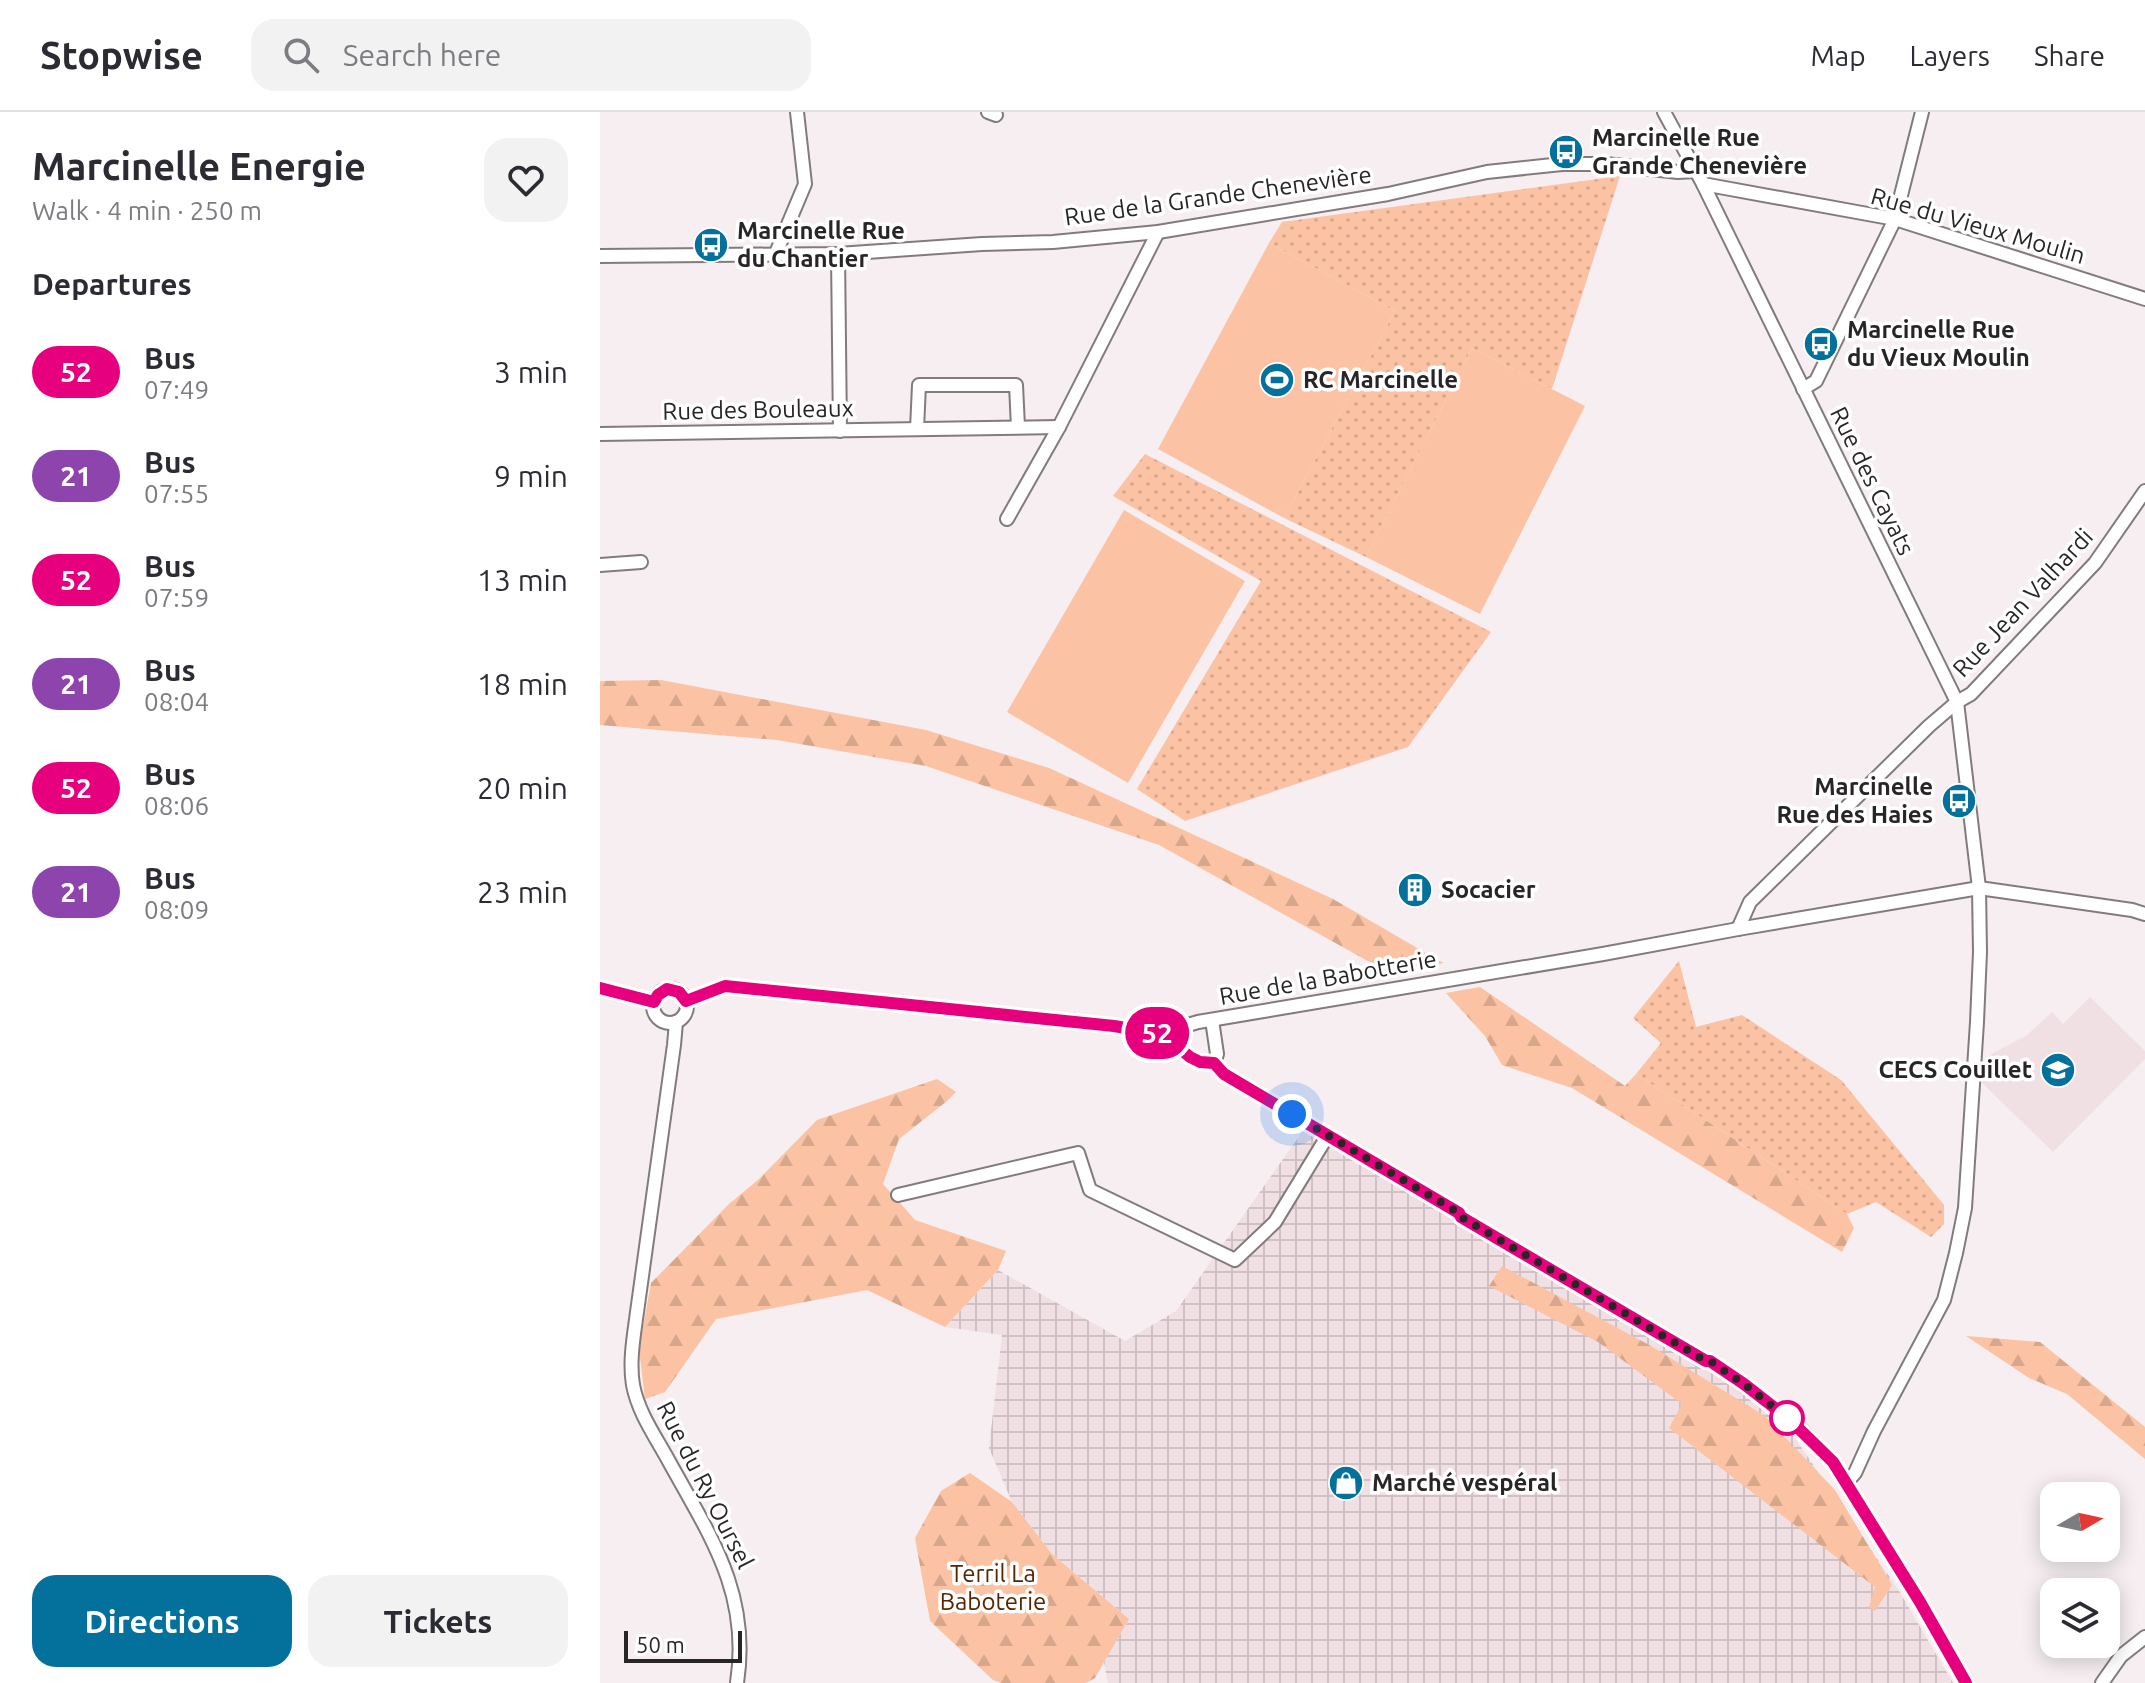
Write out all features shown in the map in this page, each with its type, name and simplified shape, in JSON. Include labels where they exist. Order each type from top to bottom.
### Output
[{"type":"street","points":[[776,253],[805,184],[797,112]]},
{"type":"street","name":"Rue des Cayats","points":[[1664,112],[1703,184],[1957,702],[1979,888],[1977,1022],[1965,1208],[1944,1300],[1855,1473],[1846,1483]]},
{"type":"street","points":[[1803,389],[1816,381],[1895,219],[1922,112]]},
{"type":"street","name":"Rue de la Grande Chenevière","points":[[600,256],[838,254],[1053,242],[1158,232],[1388,194],[1502,170],[1562,164],[1606,164],[1695,171]]},
{"type":"street","name":"Rue du Vieux Moulin","points":[[1703,184],[1895,219],[2145,299]]},
{"type":"street","points":[[1007,519],[1059,427],[1158,232]]},
{"type":"street","points":[[838,254],[840,431]]},
{"type":"street","points":[[917,429],[919,385],[1016,385],[1018,427]]},
{"type":"street","name":"Rue des Bouleaux","points":[[600,434],[1059,427]]},
{"type":"street","name":"Rue Jean Valhardi","points":[[1738,929],[1750,902],[1929,726],[1987,679],[2095,563],[2145,491]]},
{"type":"street","points":[[600,565],[641,562]]},
{"type":"street","name":"Rue de la Babotterie","points":[[686,1001],[725,986],[1114,1026],[1167,1035],[1188,1025],[1212,1020],[1979,888],[2145,914]]},
{"type":"street","points":[[600,988],[654,1002]]},
{"type":"street","points":[[667,989],[679,992],[686,1001],[685,1015],[676,1022],[660,1019],[654,1010],[658,995],[667,989]]},
{"type":"street","points":[[1212,1020],[1217,1045],[1214,1063]]},
{"type":"street","name":"Rue du Ry Oursel","points":[[676,1022],[637,1312],[633,1383],[640,1410],[716,1546],[732,1586],[740,1628],[737,1683]]},
{"type":"street","points":[[1167,1035],[1196,1061],[1214,1063],[1224,1074],[1461,1217],[1720,1367],[1773,1406],[1833,1462],[1967,1683]]},
{"type":"street","points":[[898,1195],[1078,1153],[1090,1190],[1235,1260],[1275,1222],[1328,1135]]},
{"type":"street","points":[[2102,1683],[2121,1656],[2145,1637]]},
{"type":"shaded area","name":"CECS Couillet","points":[[2090,997],[2145,1051],[2145,1059],[2053,1152],[1981,1082],[1985,1057],[2026,1036],[2052,1012],[2063,1024]]},
{"type":"shaded area","points":[[1312,1118],[1773,1406],[1898,1589],[1953,1683],[1108,1683],[1104,1662],[1129,1619],[1052,1554],[1012,1502],[989,1448],[1002,1335],[945,1327],[998,1270],[1125,1341],[1176,1311]]},
{"type":"green space","points":[[1620,176],[1552,389],[1472,348],[1366,557],[1284,518],[1395,311],[1269,243],[1282,222]]},
{"type":"green space","name":"RC Marcinelle","points":[[1269,243],[1395,311],[1284,518],[1158,449]]},
{"type":"green space","name":"RC Marcinelle","points":[[1472,348],[1585,406],[1480,614],[1366,557]]},
{"type":"green space","points":[[1145,454],[1491,632],[1408,747],[1185,821],[1137,789],[1261,581],[1113,496]]},
{"type":"green space","points":[[1124,510],[1245,581],[1128,783],[1007,712]]},
{"type":"green space","points":[[661,680],[926,730],[1049,768],[1333,899],[1443,963],[1384,970],[1159,845],[926,766],[777,740],[600,725],[600,681]]},
{"type":"green space","points":[[1679,961],[1696,1027],[1742,1015],[1841,1080],[1944,1205],[1944,1224],[1931,1237],[1876,1202],[1847,1214],[1636,1074],[1661,1043],[1633,1018]]},
{"type":"green space","points":[[1480,987],[1625,1086],[1636,1074],[1847,1214],[1854,1228],[1842,1252],[1572,1088],[1502,1065],[1485,1036],[1446,993]]},
{"type":"green space","points":[[937,1079],[956,1092],[899,1139],[883,1184],[915,1220],[1006,1251],[998,1270],[945,1327],[867,1290],[716,1319],[665,1392],[645,1399],[639,1349],[651,1283],[817,1120]]},
{"type":"green space","points":[[1502,1266],[1651,1346],[1765,1416],[1835,1490],[1892,1585],[1875,1611],[1869,1607],[1875,1587],[1669,1428],[1682,1404],[1598,1342],[1489,1286]]},
{"type":"green space","points":[[1966,1336],[2040,1342],[2145,1427],[2145,1459],[2067,1394],[2029,1378]]},
{"type":"green space","name":"Terril La Baboterie","points":[[970,1473],[1012,1502],[1052,1554],[1129,1619],[1095,1678],[1086,1683],[1001,1683],[993,1680],[930,1621],[915,1538],[941,1491]]},
{"type":"bus line","name":"52","points":[[600,988],[654,1002],[667,989],[679,992],[686,1001],[725,986],[1114,1026],[1167,1035],[1196,1061],[1214,1063],[1224,1074],[1461,1217],[1710,1361],[1773,1406],[1833,1462],[1966,1683]]},
{"type":"place","name":"Marcinelle Rue Grande Chenevière","points":[[1566,152]]},
{"type":"place","name":"Marcinelle Rue du Chantier","points":[[711,245]]},
{"type":"place","name":"Marcinelle Rue du Vieux Moulin","points":[[1821,344]]},
{"type":"place","name":"RC Marcinelle","points":[[1277,380]]},
{"type":"place","name":"Marcinelle Rue des Haies","points":[[1959,801]]},
{"type":"place","name":"Socacier","points":[[1415,890]]},
{"type":"place","name":"CECS Couillet","points":[[2058,1070]]},
{"type":"place","name":"Marché vespéral","points":[[1346,1483]]},
{"type":"route","points":[[1292,1114],[1461,1217],[1710,1361],[1787,1418]]}]
